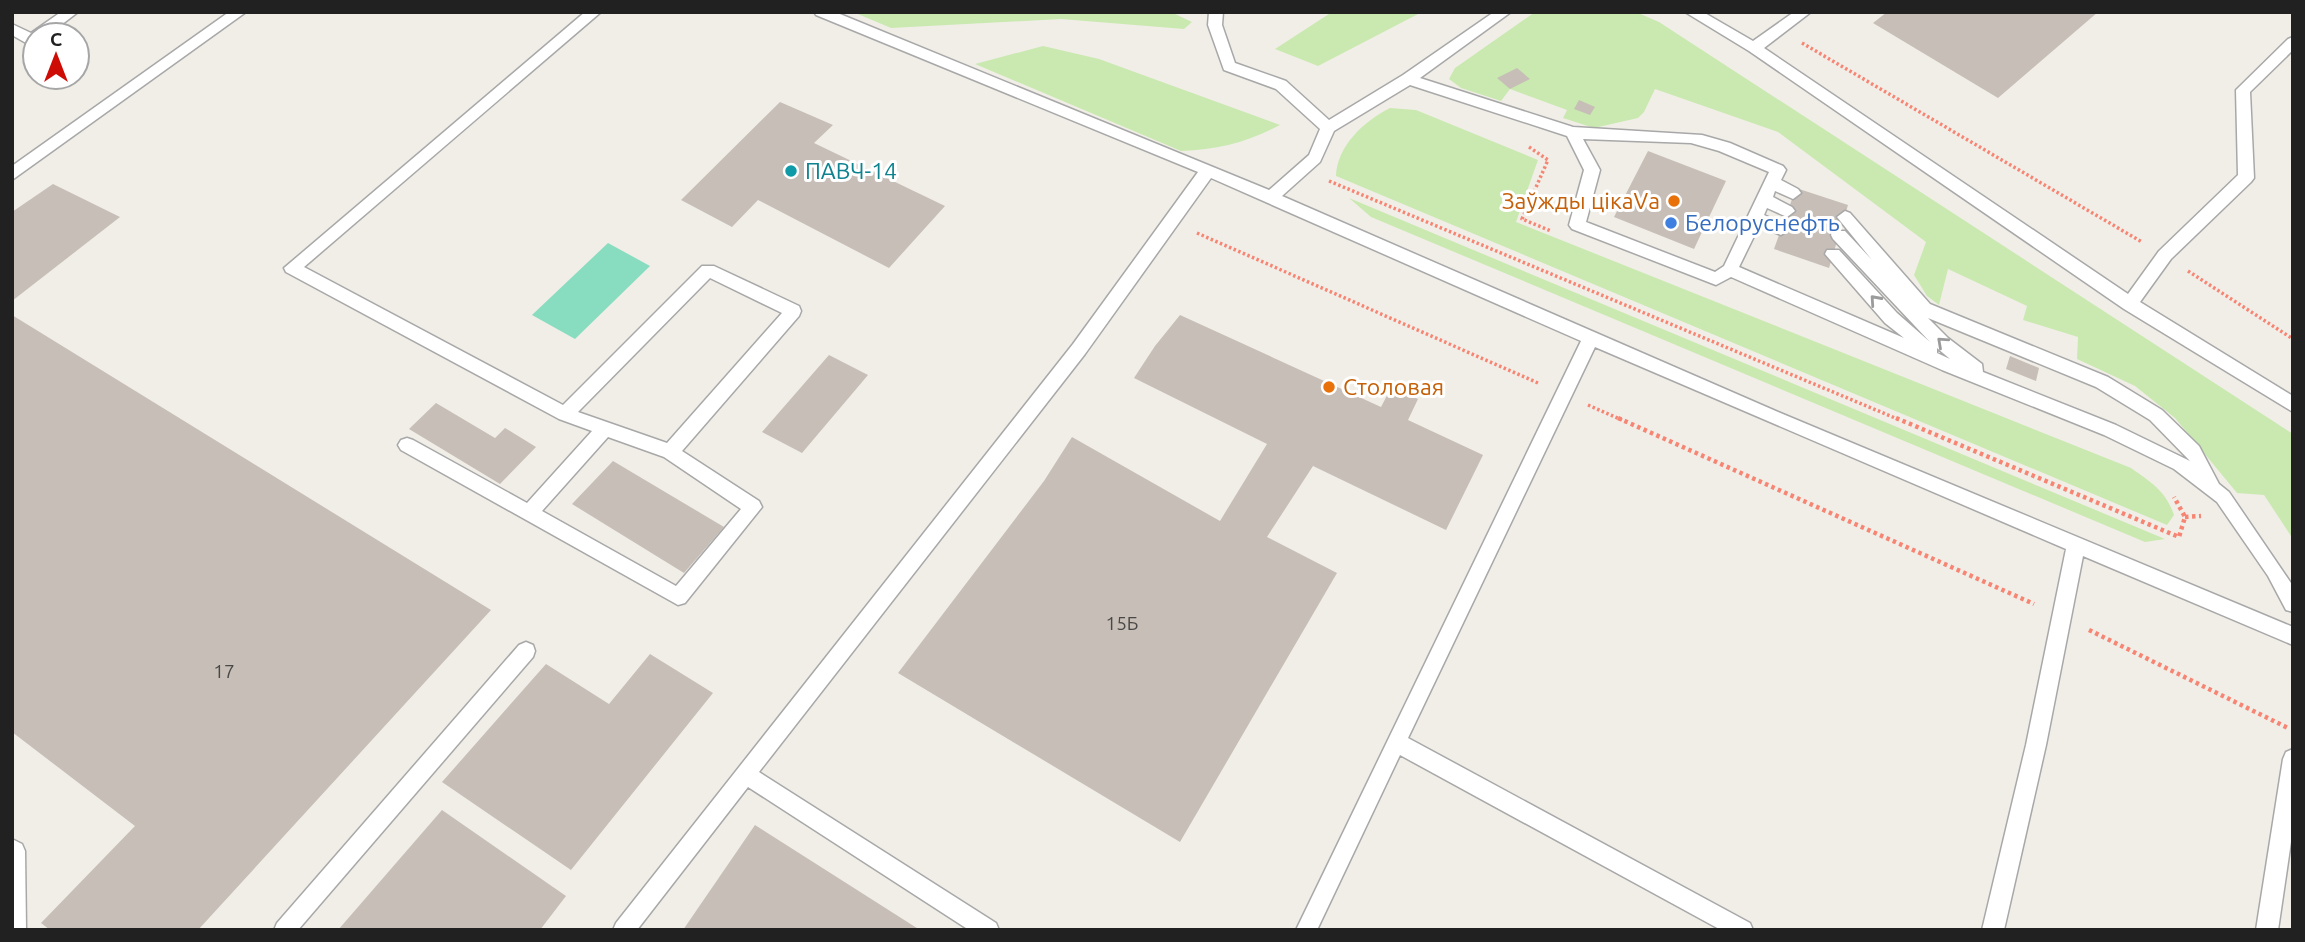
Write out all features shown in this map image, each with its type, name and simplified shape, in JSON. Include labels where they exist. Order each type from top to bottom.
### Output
[{"type":"lane","points":[[12,174],[239,12]]},
{"type":"lane","points":[[407,445],[678,597],[753,507],[670,452],[565,414],[292,268],[594,12]]},
{"type":"lane","points":[[821,12],[1208,170],[1591,338],[2293,636]]},
{"type":"lane","points":[[1216,12],[1215,25],[1229,66],[1281,85],[1328,128]]},
{"type":"lane","points":[[1271,197],[1315,158],[1328,128],[1408,79],[1504,12]]},
{"type":"lane","points":[[1692,12],[1754,48],[2130,304],[2293,405]]},
{"type":"lane","points":[[1754,48],[1804,12]]},
{"type":"lane","points":[[2130,304],[2165,256],[2246,178],[2243,90],[2293,41]]},
{"type":"lane","points":[[1408,79],[1572,132],[1599,138],[1693,138],[1722,146],[1778,170],[1731,270],[1716,279],[1577,225],[1592,170],[1572,132]]},
{"type":"lane","points":[[623,930],[1079,349],[1208,170]]},
{"type":"lane","points":[[1772,183],[1793,193]]},
{"type":"lane","points":[[1763,200],[1787,211]]},
{"type":"lane","points":[[1845,217],[1924,309],[2102,382],[2156,415],[2193,451],[2215,491]]},
{"type":"lane","points":[[1755,218],[1781,229]]},
{"type":"lane","points":[[1839,235],[1942,343],[1996,383]]},
{"type":"lane","points":[[1833,254],[1891,318],[1943,363]]},
{"type":"lane","points":[[565,414],[708,270],[793,311],[670,452]]},
{"type":"lane","points":[[1731,270],[1943,363],[2110,430],[2180,464],[2222,497],[2274,570],[2293,604]]},
{"type":"lane","points":[[1306,930],[1591,338]]},
{"type":"lane","points":[[529,513],[605,428]]},
{"type":"lane","points":[[1993,930],[2036,746],[2076,545]]},
{"type":"lane","points":[[284,930],[527,651]]},
{"type":"lane","points":[[1396,743],[1743,930]]},
{"type":"lane","points":[[2267,930],[2293,759]]},
{"type":"lane","points":[[745,774],[989,930]]},
{"type":"lane","points":[[12,849],[15,851],[15,930]]},
{"type":"path","points":[[1779,30],[2165,256],[2293,339]]},
{"type":"path","points":[[1545,124],[1528,148],[1548,160],[1522,219],[1560,234]]},
{"type":"path","points":[[1299,170],[2179,537],[2185,517],[2171,491]]},
{"type":"path","points":[[1170,222],[2062,616],[2293,731]]},
{"type":"green space","points":[[853,12],[1171,12],[1192,22],[1184,29],[1061,19],[891,28]]},
{"type":"green space","points":[[1332,12],[1422,12],[1318,66],[1275,49]]},
{"type":"green space","points":[[1535,12],[1636,12],[1659,22],[2293,434],[2293,539],[2264,495],[2237,493],[2175,418],[2135,386],[2077,359],[2078,337],[2023,320],[2027,306],[1948,269],[1939,305],[1927,296],[1914,275],[1926,242],[1778,132],[1655,89],[1644,112],[1638,118],[1594,128],[1563,118],[1567,110],[1510,89],[1501,101],[1461,88],[1449,79],[1455,68]]},
{"type":"green space","points":[[1043,46],[1099,59],[1280,125],[1232,144],[1181,151],[975,64]]},
{"type":"green space","points":[[1390,108],[1416,110],[1538,160],[1516,222],[2131,468],[2162,493],[2174,515],[2167,525],[1336,176],[1341,155],[1354,136],[1371,120]]},
{"type":"green space","points":[[1349,198],[2165,539],[2145,542],[1371,217]]},
{"type":"green space","points":[[608,243],[650,266],[575,339],[532,315]]},
{"type":"building","points":[[1887,12],[2098,12],[1998,98],[1873,23]]},
{"type":"building","points":[[1517,68],[1530,79],[1510,89],[1497,78]]},
{"type":"building","points":[[1579,100],[1595,107],[1590,115],[1574,109]]},
{"type":"building","name":"ПАВЧ-14","points":[[780,102],[833,125],[814,143],[945,206],[889,268],[758,200],[732,227],[681,200]]},
{"type":"building","points":[[1648,151],[1726,181],[1694,249],[1614,217]]},
{"type":"building","points":[[53,184],[120,217],[12,301],[12,212]]},
{"type":"building","points":[[1796,188],[1848,205],[1829,268],[1774,249]]},
{"type":"building","points":[[12,315],[491,610],[198,930],[50,930],[41,923],[135,826],[12,732]]},
{"type":"building","points":[[1180,315],[1381,407],[1392,386],[1418,399],[1408,420],[1483,455],[1446,530],[1313,466],[1267,537],[1337,573],[1180,842],[898,673],[1044,481],[1072,437],[1220,521],[1267,444],[1134,378]]},
{"type":"building","points":[[829,355],[868,375],[802,453],[762,432]]},
{"type":"building","points":[[2010,356],[2039,368],[2036,381],[2006,369]]},
{"type":"building","points":[[436,403],[495,438],[505,428],[536,447],[500,484],[409,429]]},
{"type":"building","points":[[613,461],[724,527],[684,573],[572,504]]},
{"type":"building","points":[[650,654],[713,693],[571,870],[442,782],[546,664],[609,704]]},
{"type":"building","points":[[442,810],[566,896],[540,930],[338,930]]},
{"type":"building","points":[[755,825],[920,930],[683,930]]},
{"type":"place","name":"ПАВЧ-14","points":[[791,171]]},
{"type":"place","name":"Заўжды цікаVа","points":[[1674,201]]},
{"type":"place","name":"Белоруснефть","points":[[1671,223]]},
{"type":"place","name":"Столовая","points":[[1329,387]]}]
